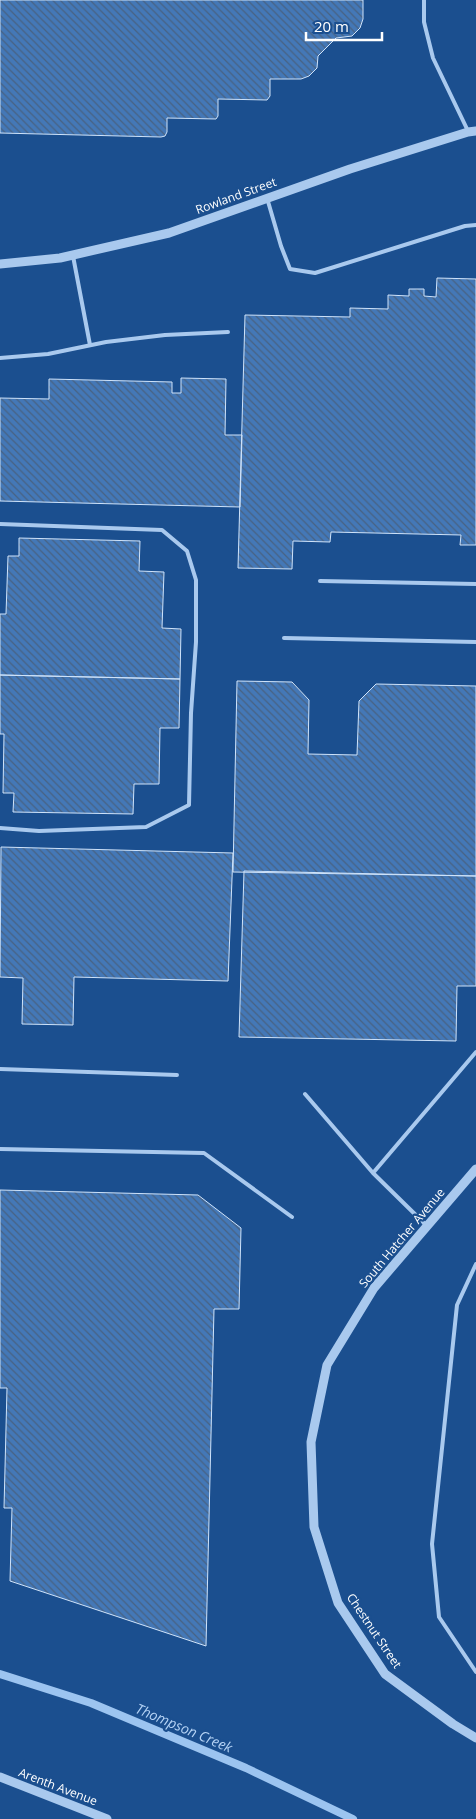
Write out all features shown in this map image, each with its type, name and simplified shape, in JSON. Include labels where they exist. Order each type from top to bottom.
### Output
[{"type":"street","name":"Rowland Street","points":[[0,264],[60,258],[169,233],[350,168],[472,132]]},
{"type":"street","name":"South Hatcher Avenue","points":[[314,1527],[311,1442],[327,1365],[374,1288],[476,1169]]},
{"type":"street","name":"Chestnut Street","points":[[314,1527],[338,1602],[385,1674],[453,1724],[476,1738]]},
{"type":"street","name":"Arenth Avenue","points":[[0,1778],[107,1819]]},
{"type":"lane","points":[[424,0],[424,22],[434,58],[472,132]]},
{"type":"lane","points":[[267,198],[290,269],[315,273],[465,226],[476,225]]},
{"type":"lane","points":[[73,255],[90,345]]},
{"type":"lane","points":[[0,358],[48,354],[90,345],[165,335],[228,332]]},
{"type":"lane","points":[[0,524],[162,530],[187,551],[196,580],[196,642],[191,713],[189,805],[146,827],[39,831],[0,828]]},
{"type":"lane","points":[[320,580],[476,584]]},
{"type":"lane","points":[[284,638],[476,642]]},
{"type":"lane","points":[[373,1173],[476,1052]]},
{"type":"lane","points":[[0,1068],[177,1075]]},
{"type":"lane","points":[[305,1094],[373,1173],[427,1226]]},
{"type":"lane","points":[[0,1148],[204,1153],[292,1217]]},
{"type":"lane","points":[[476,1264],[457,1305],[432,1544],[439,1617],[476,1672]]},
{"type":"building","points":[[0,0],[363,0],[363,19],[360,28],[352,36],[336,38],[318,56],[317,68],[309,76],[301,79],[270,79],[270,96],[267,100],[218,99],[218,116],[216,119],[167,118],[167,132],[165,136],[0,133]]},
{"type":"building","points":[[437,278],[476,279],[476,545],[460,545],[461,535],[331,532],[330,542],[293,541],[292,569],[238,568],[245,315],[350,317],[350,308],[388,309],[388,295],[409,296],[409,289],[424,289],[424,296],[436,297]]},
{"type":"building","points":[[181,378],[226,379],[225,435],[242,435],[240,507],[0,501],[0,398],[49,399],[49,379],[172,382],[172,393],[181,393]]},
{"type":"building","points":[[19,538],[140,541],[139,571],[164,572],[162,628],[181,629],[180,679],[0,675],[0,614],[6,614],[8,556],[19,556]]},
{"type":"building","points":[[0,675],[180,679],[179,728],[160,728],[159,784],[134,784],[133,814],[13,812],[14,793],[3,793],[4,734],[0,734]]},
{"type":"building","points":[[237,681],[292,682],[309,700],[308,754],[357,755],[359,701],[376,684],[476,686],[476,876],[233,872]]},
{"type":"building","points":[[1,847],[233,853],[228,981],[74,977],[73,1025],[22,1024],[23,978],[0,977]]},
{"type":"building","points":[[244,871],[476,876],[476,986],[457,986],[456,1041],[239,1037]]},
{"type":"building","points":[[0,1190],[198,1195],[241,1228],[239,1309],[214,1309],[206,1646],[10,1581],[12,1508],[4,1508],[7,1388],[0,1388]]},
{"type":"waterway","name":"Thompson Creek","points":[[0,1674],[91,1703],[246,1768],[353,1819]]}]
